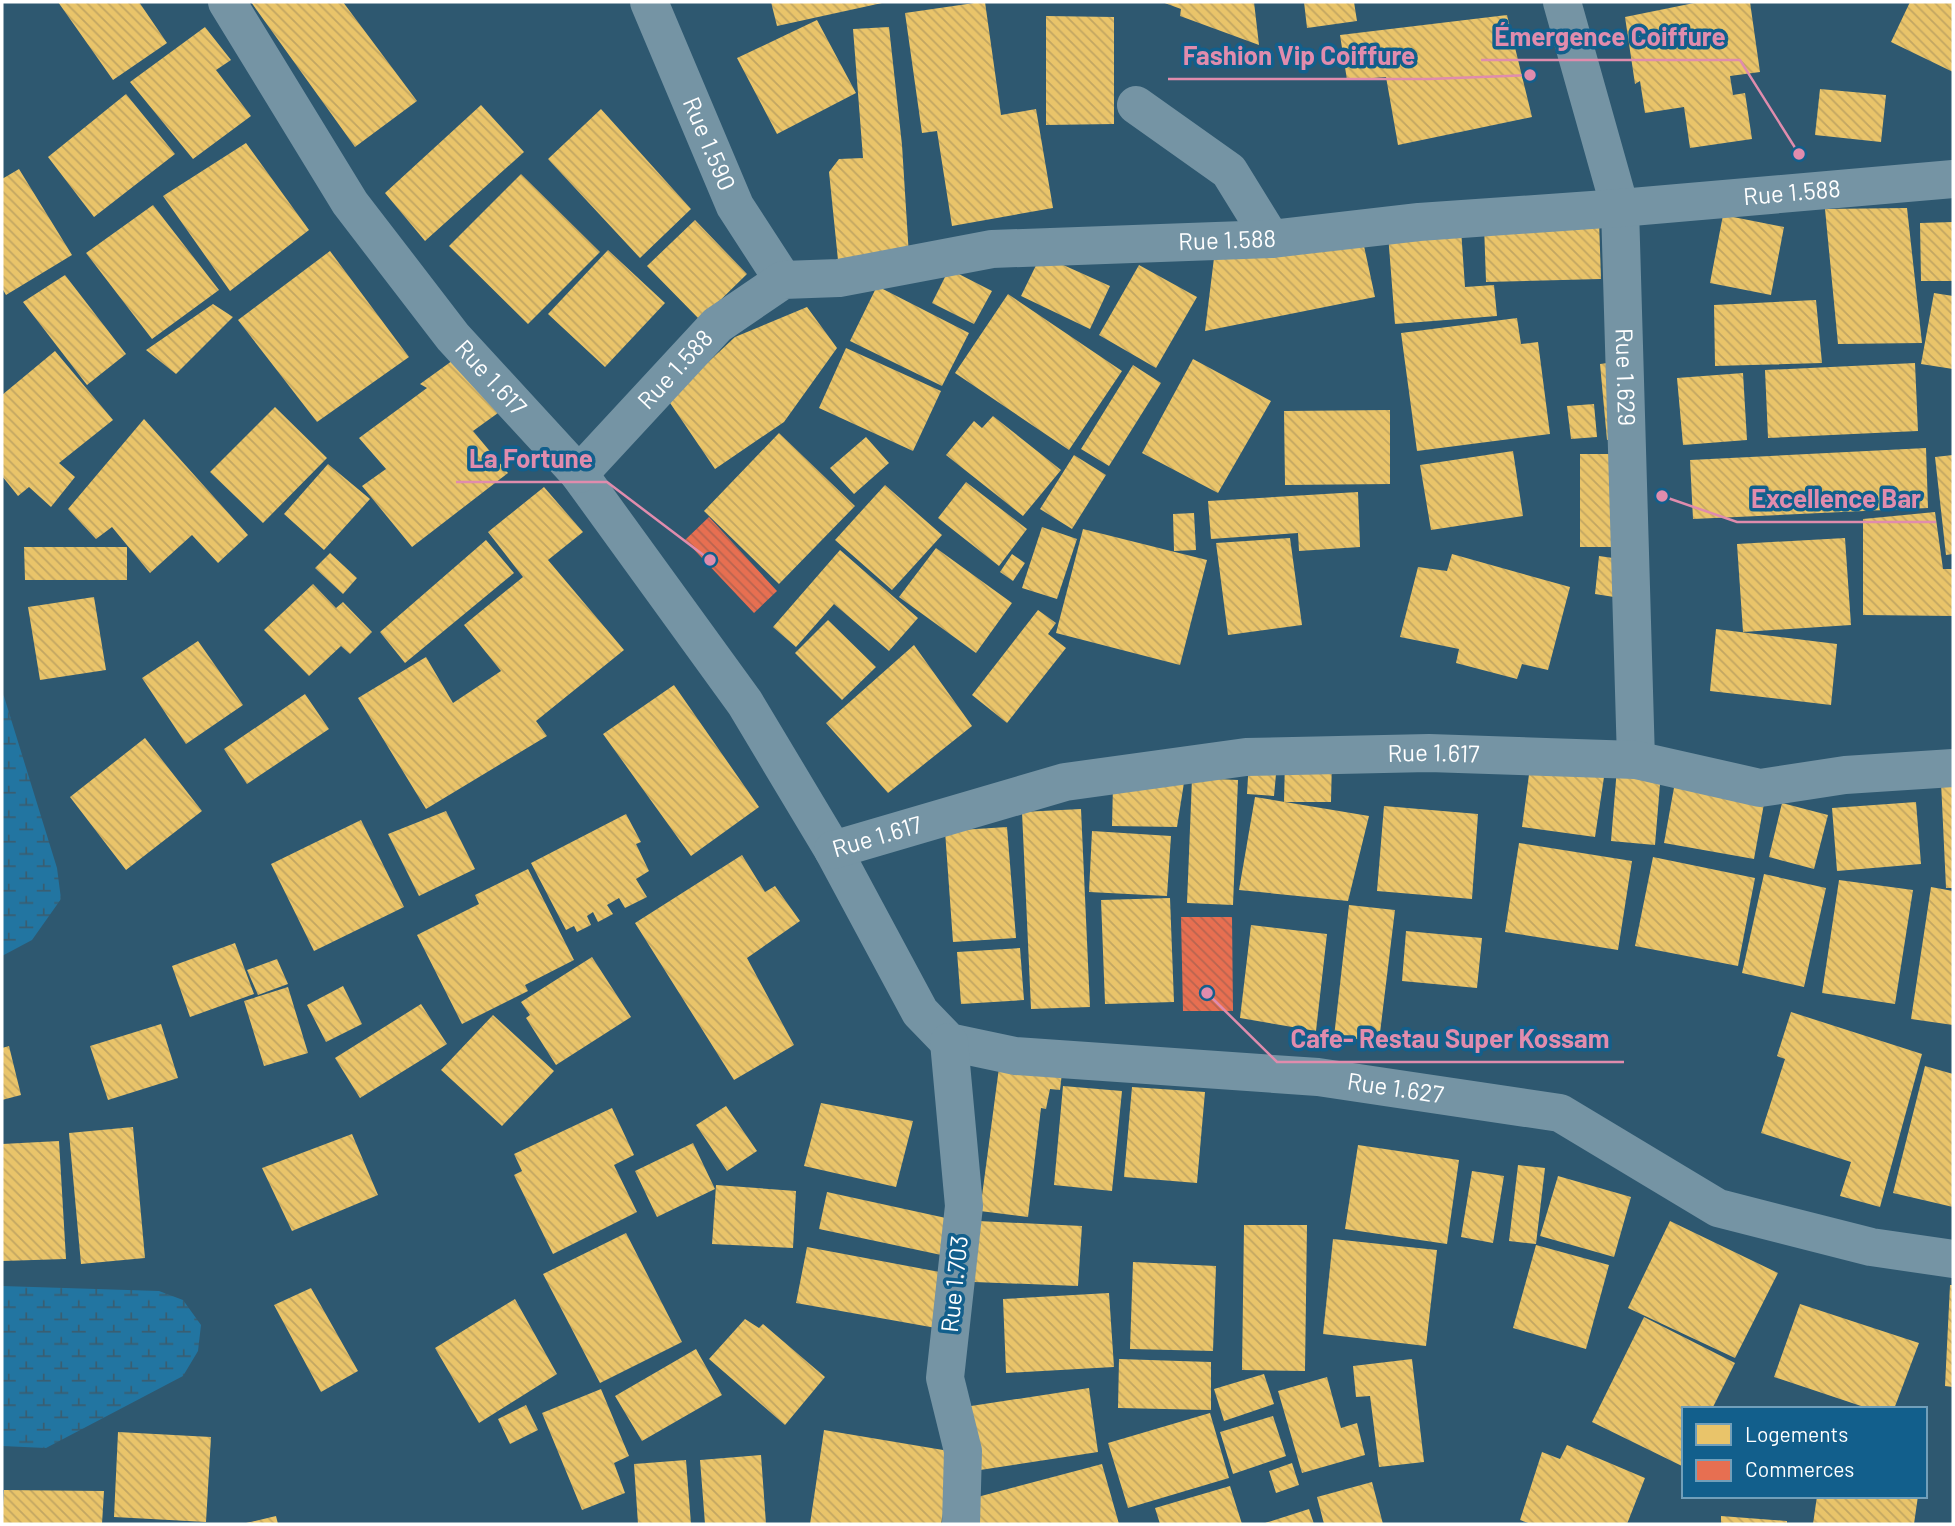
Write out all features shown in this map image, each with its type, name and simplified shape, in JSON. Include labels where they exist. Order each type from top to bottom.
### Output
[{"type":"street","name":"Rue 1.617","points":[[226,2],[350,202],[453,337],[579,474],[745,703],[833,850],[1065,782],[1246,757],[1429,753],[1636,760],[1760,788],[1845,775],[1953,768]]},
{"type":"street","name":"Rue 1.590","points":[[649,2],[735,206],[783,279]]},
{"type":"street","name":"Rue 1.629","points":[[1562,2],[1620,208],[1636,760]]},
{"type":"street","points":[[1136,105],[1229,171],[1271,239]]},
{"type":"street","name":"Rue 1.588","points":[[579,474],[717,325],[783,279],[839,278],[992,249],[1271,239],[1419,222],[1620,208],[1953,179]]},
{"type":"street","points":[[833,850],[920,1013],[949,1042]]},
{"type":"street","name":"Rue 1.627","points":[[949,1042],[1015,1056],[1318,1077],[1560,1113],[1718,1208],[1871,1247],[1953,1259]]},
{"type":"street","name":"Rue 1.703","points":[[949,1042],[964,1206],[946,1378],[963,1451],[961,1524]]},
{"type":"green space","points":[[2,690],[57,868],[61,899],[32,940],[2,956]]},
{"type":"green space","points":[[2,1286],[159,1291],[183,1300],[201,1325],[198,1351],[183,1376],[46,1448],[2,1446]]},
{"type":"building: Logements","points":[[58,2],[139,2],[167,43],[113,80]]},
{"type":"building: Logements","points":[[251,2],[343,2],[417,101],[355,147]]},
{"type":"building: Logements","points":[[771,2],[881,2],[882,3],[777,26]]},
{"type":"building: Logements","points":[[985,2],[1001,115],[1036,109],[1053,208],[952,226],[937,131],[922,133],[905,13]]},
{"type":"building: Logements","points":[[1162,2],[1254,2],[1259,45],[1180,16],[1181,9]]},
{"type":"building: Logements","points":[[1304,2],[1354,2],[1357,21],[1307,28]]},
{"type":"building: Logements","points":[[1699,2],[1750,2],[1760,72],[1730,76],[1733,95],[1745,93],[1752,139],[1690,148],[1684,107],[1645,113],[1640,81],[1635,84],[1625,17]]},
{"type":"building: Logements","points":[[1910,2],[1953,2],[1953,72],[1891,42]]},
{"type":"building: Logements","points":[[1507,15],[1532,117],[1398,145],[1386,77],[1347,80],[1340,35]]},
{"type":"building: Logements","points":[[1046,16],[1114,17],[1114,124],[1046,125]]},
{"type":"building: Logements","points":[[817,20],[856,93],[777,134],[737,58]]},
{"type":"building: Logements","points":[[205,27],[231,60],[216,70],[251,116],[193,159],[130,82]]},
{"type":"building: Logements","points":[[889,27],[902,145],[909,256],[838,260],[829,172],[839,159],[863,158],[853,29]]},
{"type":"building: Logements","points":[[1820,89],[1886,95],[1881,142],[1815,135]]},
{"type":"building: Logements","points":[[126,94],[175,154],[94,217],[48,157]]},
{"type":"building: Logements","points":[[481,105],[524,152],[425,241],[385,193]]},
{"type":"building: Logements","points":[[601,109],[691,209],[640,258],[548,159]]},
{"type":"building: Logements","points":[[246,143],[309,230],[230,291],[163,196]]},
{"type":"building: Logements","points":[[19,169],[72,255],[6,295],[2,288],[2,179]]},
{"type":"building: Logements","points":[[521,174],[600,252],[528,324],[449,246]]},
{"type":"building: Logements","points":[[153,205],[219,290],[152,339],[86,253]]},
{"type":"building: Logements","points":[[1907,208],[1922,343],[1838,344],[1825,209]]},
{"type":"building: Logements","points":[[1723,215],[1784,227],[1771,295],[1710,283]]},
{"type":"building: Logements","points":[[695,220],[747,274],[700,320],[647,266]]},
{"type":"building: Logements","points":[[1599,220],[1601,279],[1486,282],[1484,224]]},
{"type":"building: Logements","points":[[1953,222],[1953,281],[1921,281],[1920,223]]},
{"type":"building: Logements","points":[[1461,229],[1465,287],[1494,285],[1497,316],[1395,324],[1388,234]]},
{"type":"building: Logements","points":[[1361,232],[1375,297],[1205,331],[1214,258]]},
{"type":"building: Logements","points":[[608,250],[665,303],[605,367],[548,314]]},
{"type":"building: Logements","points":[[330,251],[409,357],[317,422],[238,320]]},
{"type":"building: Logements","points":[[1041,255],[1110,286],[1090,329],[1021,296]]},
{"type":"building: Logements","points":[[1139,265],[1197,297],[1156,368],[1099,335]]},
{"type":"building: Logements","points":[[949,269],[992,291],[974,324],[932,303]]},
{"type":"building: Logements","points":[[65,275],[126,354],[87,385],[23,302]]},
{"type":"building: Logements","points":[[877,286],[969,333],[942,386],[850,341]]},
{"type":"building: Logements","points":[[1934,293],[1953,296],[1953,369],[1921,364]]},
{"type":"building: Logements","points":[[1008,294],[1122,371],[1069,450],[955,373]]},
{"type":"building: Logements","points":[[1816,300],[1822,363],[1715,366],[1714,305]]},
{"type":"building: Logements","points":[[213,304],[233,317],[176,374],[146,350]]},
{"type":"building: Logements","points":[[807,307],[837,348],[784,422],[715,469],[668,400],[735,337]]},
{"type":"building: Logements","points":[[1517,318],[1521,344],[1538,342],[1550,434],[1417,451],[1401,333]]},
{"type":"building: Logements","points":[[846,348],[941,391],[913,451],[819,408]]},
{"type":"building: Logements","points":[[55,351],[113,420],[59,463],[75,477],[51,507],[29,487],[18,496],[2,476],[2,395]]},
{"type":"building: Logements","points":[[456,358],[498,413],[473,431],[508,473],[412,547],[362,486],[386,469],[359,438],[427,388],[420,384]]},
{"type":"building: Logements","points":[[1193,359],[1271,401],[1218,493],[1142,453]]},
{"type":"building: Logements","points":[[1615,362],[1621,438],[1607,440],[1600,364]]},
{"type":"building: Logements","points":[[1915,363],[1918,431],[1768,438],[1765,370]]},
{"type":"building: Logements","points":[[1133,365],[1161,383],[1109,466],[1081,449]]},
{"type":"building: Logements","points":[[1743,373],[1747,440],[1683,445],[1677,378]]},
{"type":"building: Logements","points":[[1594,404],[1597,437],[1571,439],[1567,406]]},
{"type":"building: Logements","points":[[275,407],[327,458],[263,523],[210,472]]},
{"type":"building: Logements","points":[[1390,410],[1390,484],[1285,485],[1284,411]]},
{"type":"building: Logements","points":[[993,416],[1061,470],[1023,516],[946,455],[974,421],[982,428]]},
{"type":"building: Logements","points":[[144,419],[248,535],[218,563],[192,535],[150,573],[112,527],[96,539],[68,509]]},
{"type":"building: Logements","points":[[779,433],[855,506],[779,584],[704,511]]},
{"type":"building: Logements","points":[[866,437],[889,463],[854,494],[830,468]]},
{"type":"building: Logements","points":[[1926,448],[1928,508],[1693,519],[1690,460]]},
{"type":"building: Logements","points":[[1513,451],[1523,516],[1431,530],[1420,465]]},
{"type":"building: Logements","points":[[1580,454],[1619,454],[1619,547],[1580,547]]},
{"type":"building: Logements","points":[[1074,455],[1106,475],[1072,529],[1040,509]]},
{"type":"building: Logements","points":[[1953,455],[1953,554],[1946,555],[1935,457]]},
{"type":"building: Logements","points":[[328,464],[370,499],[324,550],[284,514]]},
{"type":"building: Logements","points":[[966,482],[1027,529],[999,566],[938,518]]},
{"type":"building: Logements","points":[[885,485],[942,535],[892,590],[835,540]]},
{"type":"building: Logements","points":[[544,487],[583,532],[548,560],[624,650],[536,721],[547,736],[426,809],[358,698],[426,657],[453,703],[501,671],[464,625],[523,577],[488,532]]},
{"type":"building: Logements","points":[[1358,492],[1360,547],[1299,551],[1298,533],[1211,539],[1208,501]]},
{"type":"building: Logements","points":[[1935,512],[1943,569],[1953,569],[1953,616],[1863,615],[1863,519]]},
{"type":"building: Logements","points":[[1194,513],[1196,550],[1174,551],[1173,514]]},
{"type":"building: Logements","points":[[1042,527],[1077,539],[1057,599],[1022,588]]},
{"type":"building: Logements","points":[[1083,529],[1207,560],[1180,665],[1056,633]]},
{"type":"building: Logements","points":[[1290,538],[1302,625],[1228,635],[1216,543]]},
{"type":"building: Logements","points":[[1845,538],[1851,625],[1743,632],[1737,544]]},
{"type":"building: Logements","points":[[486,540],[514,573],[405,663],[380,632]]},
{"type":"building: Logements","points":[[24,547],[127,547],[127,580],[25,580]]},
{"type":"building: Logements","points":[[936,548],[1012,603],[976,653],[899,597]]},
{"type":"building: Logements","points":[[840,550],[918,618],[889,651],[834,604],[796,647],[773,627]]},
{"type":"building: Logements","points":[[330,553],[357,578],[343,594],[315,568]]},
{"type":"building: Logements","points":[[1012,554],[1025,563],[1013,581],[1000,572]]},
{"type":"building: Logements","points":[[1452,554],[1570,587],[1548,670],[1522,664],[1517,679],[1456,663],[1459,649],[1400,637],[1418,567],[1447,571]]},
{"type":"building: Logements","points":[[1599,556],[1620,559],[1614,597],[1595,594]]},
{"type":"building: Logements","points":[[313,584],[336,608],[343,602],[372,632],[350,654],[341,646],[309,676],[264,630]]},
{"type":"building: Logements","points":[[94,597],[106,670],[40,680],[28,607]]},
{"type":"building: Logements","points":[[1038,610],[1056,623],[1048,634],[1066,648],[1007,723],[972,695]]},
{"type":"building: Logements","points":[[828,620],[876,667],[842,700],[795,653]]},
{"type":"building: Logements","points":[[1716,629],[1837,644],[1831,705],[1710,691]]},
{"type":"building: Logements","points":[[198,641],[243,705],[186,744],[142,678]]},
{"type":"building: Logements","points":[[914,645],[972,726],[888,793],[826,723]]},
{"type":"building: Logements","points":[[674,685],[759,807],[691,856],[603,734]]},
{"type":"building: Logements","points":[[305,694],[329,729],[247,784],[224,749]]},
{"type":"building: Logements","points":[[145,738],[202,811],[126,870],[70,797]]},
{"type":"building: Logements","points":[[1249,760],[1277,763],[1274,796],[1247,794]]},
{"type":"building: Logements","points":[[1285,760],[1332,761],[1331,802],[1284,802]]},
{"type":"building: Logements","points":[[1530,767],[1604,777],[1595,837],[1522,827]]},
{"type":"building: Logements","points":[[1617,768],[1661,772],[1655,845],[1611,841]]},
{"type":"building: Logements","points":[[1186,770],[1177,827],[1112,826],[1113,784]]},
{"type":"building: Logements","points":[[1192,778],[1238,780],[1233,905],[1187,903]]},
{"type":"building: Logements","points":[[1675,782],[1765,798],[1754,859],[1664,843]]},
{"type":"building: Logements","points":[[1941,782],[1953,782],[1953,888],[1946,888]]},
{"type":"building: Logements","points":[[1255,797],[1369,816],[1348,901],[1239,890]]},
{"type":"building: Logements","points":[[1916,802],[1921,864],[1837,871],[1832,808]]},
{"type":"building: Logements","points":[[1782,803],[1828,815],[1814,869],[1769,857]]},
{"type":"building: Logements","points":[[1384,806],[1478,814],[1472,899],[1377,891]]},
{"type":"building: Logements","points":[[1081,809],[1090,1007],[1031,1009],[1022,812]]},
{"type":"building: Logements","points":[[446,811],[475,869],[419,896],[388,834]]},
{"type":"building: Logements","points":[[626,814],[641,842],[636,844],[649,871],[636,879],[647,897],[625,908],[619,898],[607,905],[613,914],[598,922],[593,912],[587,916],[591,925],[577,932],[574,926],[566,930],[531,863]]},
{"type":"building: Logements","points":[[361,820],[404,907],[314,951],[271,864]]},
{"type":"building: Logements","points":[[1007,827],[1016,938],[953,942],[945,831]]},
{"type":"building: Logements","points":[[1092,831],[1171,836],[1167,896],[1089,892]]},
{"type":"building: Logements","points":[[1519,843],[1632,861],[1618,950],[1505,932]]},
{"type":"building: Logements","points":[[742,855],[765,892],[775,886],[800,921],[747,958],[794,1045],[734,1080],[635,923]]},
{"type":"building: Logements","points":[[1653,857],[1755,878],[1738,966],[1635,946]]},
{"type":"building: Logements","points":[[528,869],[574,960],[525,985],[528,991],[462,1024],[417,935],[479,904],[475,895]]},
{"type":"building: Logements","points":[[1764,874],[1826,888],[1804,987],[1742,973]]},
{"type":"building: Logements","points":[[1839,880],[1913,890],[1895,1004],[1822,993]]},
{"type":"building: Logements","points":[[1931,887],[1953,891],[1953,1025],[1911,1019]]},
{"type":"building: Logements","points":[[1170,898],[1174,1002],[1105,1004],[1101,900]]},
{"type":"building: Logements","points":[[1349,905],[1395,910],[1379,1041],[1334,1037]]},
{"type":"building: Logements","points":[[1251,925],[1327,934],[1316,1031],[1240,1018]]},
{"type":"building: Logements","points":[[1406,931],[1482,938],[1477,988],[1402,981]]},
{"type":"building: Logements","points":[[235,943],[254,994],[190,1017],[172,966]]},
{"type":"building: Logements","points":[[1020,948],[1024,1000],[961,1004],[957,952]]},
{"type":"building: Logements","points":[[592,957],[631,1017],[556,1065],[526,1018],[530,1015],[521,1002]]},
{"type":"building: Logements","points":[[277,959],[288,984],[258,995],[247,970]]},
{"type":"building: Logements","points":[[343,986],[362,1024],[326,1042],[307,1005]]},
{"type":"building: Logements","points":[[288,987],[308,1053],[264,1066],[244,1001]]},
{"type":"building: Logements","points":[[421,1004],[447,1044],[360,1098],[335,1058]]},
{"type":"building: Logements","points":[[1791,1012],[1922,1054],[1880,1207],[1840,1196],[1851,1162],[1761,1133],[1785,1059],[1777,1056]]},
{"type":"building: Logements","points":[[493,1015],[554,1071],[502,1126],[441,1070]]},
{"type":"building: Logements","points":[[161,1024],[178,1078],[108,1100],[90,1046]]},
{"type":"building: Logements","points":[[9,1046],[21,1095],[2,1100],[2,1048]]},
{"type":"building: Logements","points":[[1000,1060],[1063,1064],[1060,1090],[1050,1089],[1046,1109],[1041,1108],[1028,1217],[980,1211]]},
{"type":"building: Logements","points":[[1925,1066],[1953,1074],[1953,1207],[1893,1193]]},
{"type":"building: Logements","points":[[1063,1086],[1122,1091],[1112,1191],[1054,1185]]},
{"type":"building: Logements","points":[[1132,1087],[1205,1092],[1197,1183],[1124,1177]]},
{"type":"building: Logements","points":[[821,1103],[913,1121],[896,1187],[804,1166]]},
{"type":"building: Logements","points":[[726,1106],[757,1151],[727,1171],[696,1125]]},
{"type":"building: Logements","points":[[612,1108],[634,1155],[614,1165],[637,1212],[553,1254],[514,1175],[522,1171],[514,1154]]},
{"type":"building: Logements","points":[[133,1127],[145,1258],[81,1264],[69,1133]]},
{"type":"building: Logements","points":[[352,1134],[378,1195],[292,1231],[262,1168]]},
{"type":"building: Logements","points":[[59,1141],[66,1259],[2,1261],[2,1144]]},
{"type":"building: Logements","points":[[693,1143],[715,1189],[657,1217],[635,1171]]},
{"type":"building: Logements","points":[[1358,1145],[1459,1160],[1447,1244],[1345,1229]]},
{"type":"building: Logements","points":[[1518,1165],[1545,1168],[1536,1244],[1509,1241]]},
{"type":"building: Logements","points":[[1472,1171],[1504,1176],[1493,1243],[1461,1237]]},
{"type":"building: Logements","points":[[1558,1176],[1631,1197],[1614,1257],[1540,1236]]},
{"type":"building: Logements","points":[[716,1185],[796,1191],[793,1248],[712,1244]]},
{"type":"building: Logements","points":[[827,1192],[955,1220],[946,1256],[819,1229]]},
{"type":"building: Logements","points":[[978,1221],[1082,1226],[1078,1286],[974,1282]]},
{"type":"building: Logements","points":[[1670,1221],[1778,1273],[1735,1358],[1628,1308]]},
{"type":"building: Logements","points":[[1244,1225],[1307,1225],[1305,1371],[1242,1370]]},
{"type":"building: Logements","points":[[626,1233],[682,1342],[600,1383],[543,1274]]},
{"type":"building: Logements","points":[[1333,1239],[1437,1250],[1426,1346],[1323,1334]]},
{"type":"building: Logements","points":[[1536,1245],[1609,1265],[1586,1349],[1513,1328]]},
{"type":"building: Logements","points":[[807,1247],[945,1273],[936,1328],[796,1303]]},
{"type":"building: Logements","points":[[1133,1262],[1216,1266],[1213,1351],[1130,1349]]},
{"type":"building: Logements","points":[[1950,1285],[1953,1285],[1953,1387],[1945,1386]]},
{"type":"building: Logements","points":[[311,1288],[358,1371],[321,1392],[274,1305]]},
{"type":"building: Logements","points":[[1109,1293],[1114,1367],[1006,1373],[1003,1299]]},
{"type":"building: Logements","points":[[515,1299],[557,1374],[479,1423],[435,1348]]},
{"type":"building: Logements","points":[[1800,1304],[1919,1343],[1895,1407],[1864,1407],[1774,1377]]},
{"type":"building: Logements","points":[[1644,1317],[1735,1363],[1713,1407],[1682,1407],[1682,1466],[1592,1422]]},
{"type":"building: Logements","points":[[745,1319],[759,1328],[763,1324],[825,1377],[785,1425],[709,1359]]},
{"type":"building: Logements","points":[[696,1349],[722,1395],[642,1441],[615,1396]]},
{"type":"building: Logements","points":[[1119,1359],[1211,1362],[1211,1410],[1118,1408]]},
{"type":"building: Logements","points":[[1412,1359],[1424,1462],[1379,1467],[1370,1396],[1356,1397],[1353,1366]]},
{"type":"building: Logements","points":[[1264,1374],[1274,1404],[1224,1421],[1214,1389]]},
{"type":"building: Logements","points":[[1327,1377],[1341,1428],[1357,1423],[1365,1455],[1302,1473],[1278,1391]]},
{"type":"building: Logements","points":[[1089,1388],[1098,1452],[980,1470],[971,1406]]},
{"type":"building: Logements","points":[[601,1389],[629,1456],[614,1463],[625,1493],[582,1510],[542,1413]]},
{"type":"building: Logements","points":[[526,1405],[538,1430],[510,1444],[498,1419]]},
{"type":"building: Logements","points":[[1210,1413],[1229,1478],[1128,1508],[1108,1443]]},
{"type":"building: Logements","points":[[1273,1416],[1286,1456],[1233,1474],[1220,1432]]},
{"type":"building: Logements","points":[[824,1430],[955,1452],[941,1524],[810,1524]]},
{"type":"building: Logements","points":[[118,1432],[211,1437],[206,1522],[114,1517]]},
{"type":"building: Logements","points":[[1567,1445],[1645,1478],[1627,1524],[1531,1524],[1520,1520],[1542,1452],[1560,1459]]},
{"type":"building: Logements","points":[[761,1455],[766,1524],[705,1524],[700,1460]]},
{"type":"building: Logements","points":[[686,1460],[691,1524],[638,1524],[634,1464]]},
{"type":"building: Logements","points":[[1292,1463],[1299,1485],[1276,1493],[1269,1471]]},
{"type":"building: Logements","points":[[1102,1464],[1119,1524],[976,1524],[970,1499]]},
{"type":"building: Logements","points":[[1372,1482],[1383,1524],[1324,1524],[1317,1497]]},
{"type":"building: Logements","points":[[1230,1486],[1242,1524],[1160,1524],[1155,1508]]},
{"type":"building: Logements","points":[[4,1490],[104,1491],[102,1524],[2,1524]]},
{"type":"building: Logements","points":[[1817,1498],[1918,1498],[1914,1524],[1813,1524]]},
{"type":"building: Logements","points":[[1309,1509],[1314,1524],[1262,1524]]},
{"type":"building: Logements","points":[[276,1516],[278,1524],[246,1524],[246,1523]]},
{"type":"building: Logements","points":[[1721,1516],[1787,1521],[1787,1524],[1721,1524]]},
{"type":"building: Commerces","points":[[709,517],[777,591],[754,613],[685,540]]},
{"type":"building: Commerces","points":[[1181,917],[1232,917],[1233,1011],[1183,1011]]},
{"type":"place","name":"Fashion Vip Coiffure","points":[[1530,75]]},
{"type":"place","name":"Émergence Coiffure","points":[[1799,154]]},
{"type":"place","name":"Excellence Bar","points":[[1662,496]]},
{"type":"place","name":"La Fortune","points":[[710,560]]},
{"type":"place","name":"Cafe- Restau Super Kossam","points":[[1207,993]]}]
